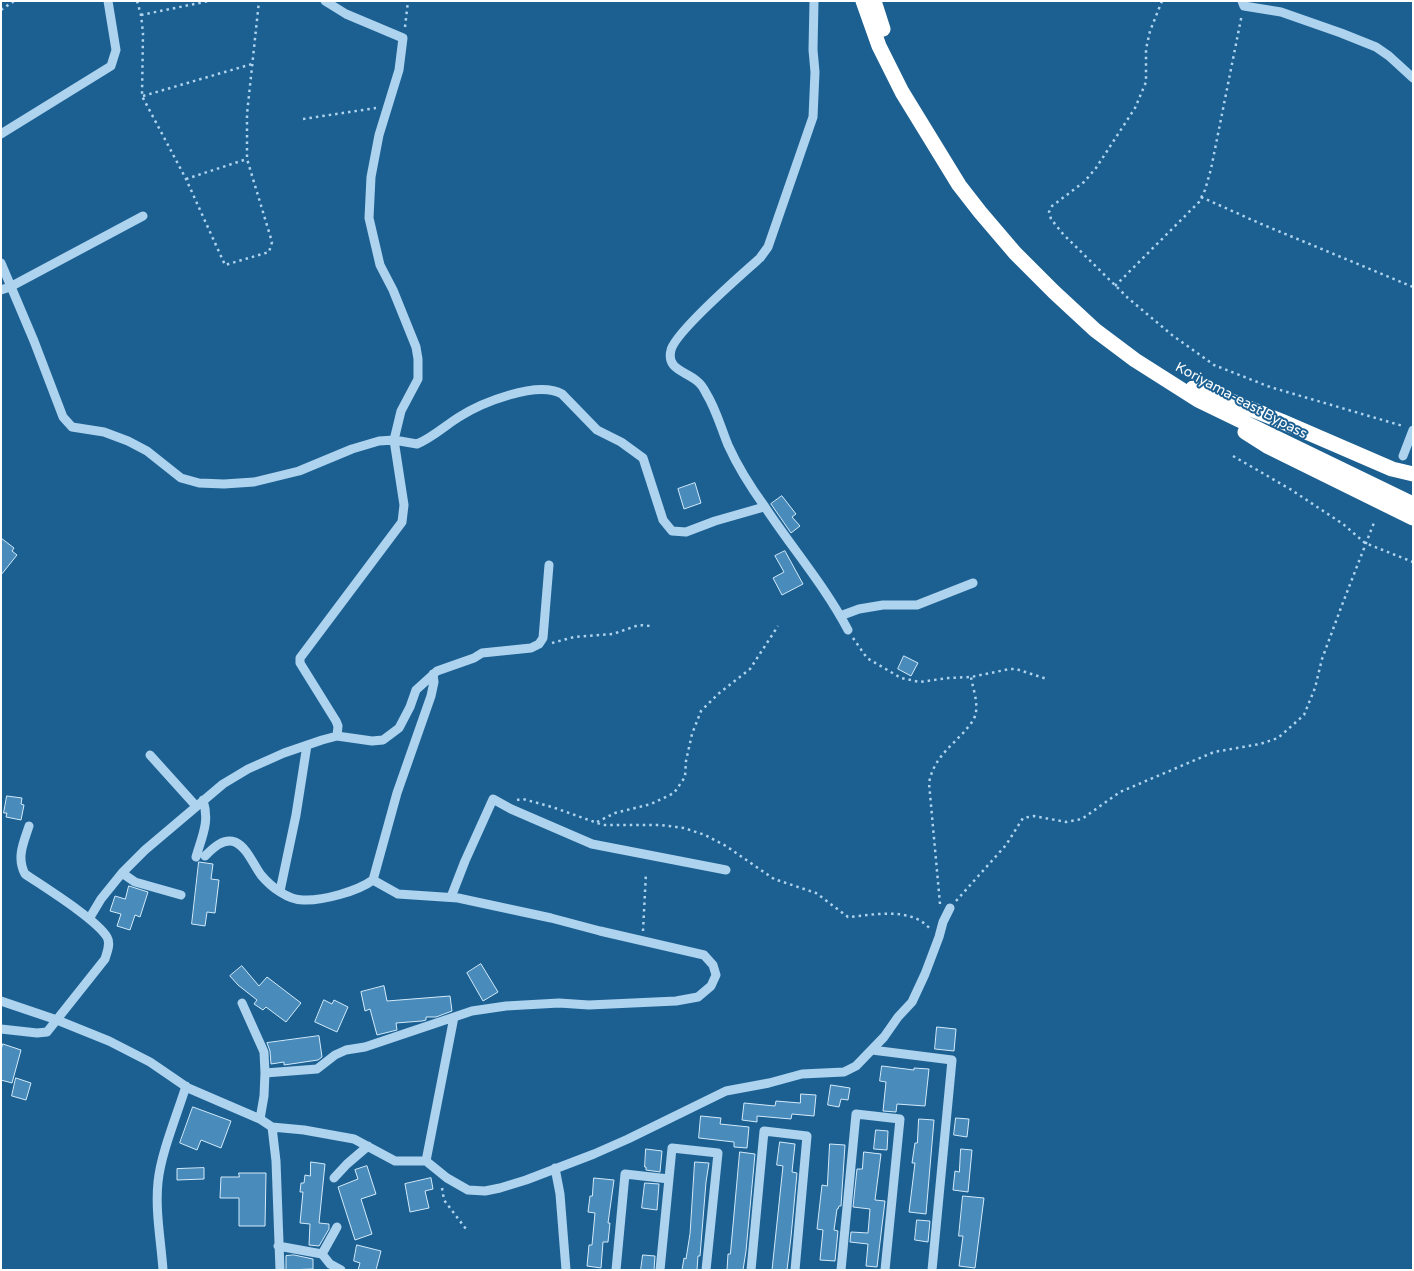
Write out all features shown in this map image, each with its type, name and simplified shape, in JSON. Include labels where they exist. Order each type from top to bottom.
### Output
[{"type":"highway","name":"Koriyama-east Bypass","points":[[863,1],[879,46],[902,92],[959,185],[1015,253],[1095,330],[1134,360],[1198,400],[1413,504]]},
{"type":"highway","name":"Koriyama-east Bypass","points":[[874,1],[902,92]]},
{"type":"highway","points":[[1161,377],[1236,403],[1392,469],[1413,474]]},
{"type":"highway","points":[[1198,400],[1267,446],[1413,518]]},
{"type":"street","points":[[1,134],[111,66],[116,50],[108,1]]},
{"type":"street","points":[[325,1],[346,14],[403,38],[399,70],[379,135],[371,177],[369,218],[380,265],[393,290],[416,347],[419,371],[415,386],[397,420],[394,440],[404,505],[402,522],[300,658],[300,663],[336,720],[338,726],[337,736]]},
{"type":"street","points":[[814,1],[813,50],[816,86],[813,117],[768,247],[760,258],[691,322],[671,348],[670,355],[671,363],[675,368],[698,381],[707,394],[729,447],[764,507],[848,630]]},
{"type":"street","points":[[1243,4],[1281,12],[1376,47],[1413,78]]},
{"type":"street","points":[[6,288],[143,216]]},
{"type":"street","points":[[1,263],[6,288],[34,341],[61,410],[72,427],[104,432],[128,441],[147,451],[182,478],[199,482],[224,484],[254,482],[298,470],[378,441],[394,440],[417,444],[423,442],[462,415],[483,406],[512,395],[531,391],[556,391],[562,394],[597,430],[621,442],[643,458],[663,520],[672,531],[686,532],[715,521],[764,507]]},
{"type":"street","points":[[1403,456],[1413,430]]},
{"type":"street","points":[[90,920],[101,899],[122,873],[199,803],[223,784],[248,769],[306,745],[337,736],[372,741],[383,740],[399,728],[410,708],[416,690],[437,671],[474,658],[482,653],[531,648],[539,644],[543,638],[549,566]]},
{"type":"street","points":[[840,616],[859,609],[883,605],[916,606],[973,583]]},
{"type":"street","points":[[206,856],[222,843],[237,843],[262,877],[271,885],[302,900],[349,892],[373,880],[397,793],[432,696],[433,674]]},
{"type":"street","points":[[280,891],[296,815],[306,745]]},
{"type":"street","points":[[150,755],[207,812],[196,857]]},
{"type":"street","points":[[451,897],[493,799],[519,813],[592,844],[726,870]]},
{"type":"street","points":[[1,1029],[37,1034],[48,1032],[105,959],[109,949],[107,936],[90,920],[25,874],[21,867],[20,853],[29,826]]},
{"type":"street","points":[[122,873],[135,882],[181,895]]},
{"type":"street","points":[[265,1072],[317,1069],[335,1055],[346,1050],[365,1046],[472,1011],[506,1006],[560,1003],[598,1005],[676,1001],[698,997],[711,986],[716,975],[713,965],[704,955],[551,918],[451,897],[398,894],[373,880]]},
{"type":"street","points":[[1,1001],[109,1041],[150,1062],[186,1086],[260,1118],[272,1127],[354,1138],[395,1160],[426,1161],[441,1174],[468,1190],[485,1191],[500,1188],[594,1154],[726,1091],[769,1083],[802,1074],[848,1071],[863,1061],[912,1002],[950,908]]},
{"type":"street","points":[[242,1003],[264,1052],[264,1096],[260,1118]]},
{"type":"street","points":[[426,1161],[454,1017]]},
{"type":"street","points":[[872,1050],[952,1060],[932,1270]]},
{"type":"street","points":[[163,1270],[158,1182],[161,1164],[186,1086]]},
{"type":"street","points":[[841,1270],[856,1114],[900,1119],[885,1270]]},
{"type":"street","points":[[272,1127],[276,1161],[280,1270]]},
{"type":"street","points":[[750,1270],[764,1131],[807,1136],[795,1270]]},
{"type":"street","points":[[334,1178],[368,1146]]},
{"type":"street","points":[[660,1270],[672,1148],[718,1153],[706,1270]]},
{"type":"street","points":[[554,1168],[560,1194],[566,1270]]},
{"type":"street","points":[[616,1270],[625,1174],[669,1179]]},
{"type":"street","points":[[322,1254],[338,1226]]},
{"type":"street","points":[[278,1246],[322,1254],[330,1264],[341,1270]]},
{"type":"path","points":[[1,10],[14,1]]},
{"type":"path","points":[[137,1],[143,33],[142,96],[186,179],[225,265],[269,252],[272,242],[247,159],[247,114],[259,1]]},
{"type":"path","points":[[141,15],[209,1]]},
{"type":"path","points":[[403,38],[407,20],[408,1]]},
{"type":"path","points":[[1162,1],[1150,31],[1146,49],[1146,82],[1135,108],[1096,168],[1084,182],[1052,206],[1050,212],[1051,220],[1116,286],[1172,334],[1214,365],[1270,387],[1404,426]]},
{"type":"path","points":[[1116,286],[1185,217],[1201,197],[1211,169],[1243,4]]},
{"type":"path","points":[[142,96],[252,64]]},
{"type":"path","points":[[303,119],[388,106]]},
{"type":"path","points":[[186,179],[247,159]]},
{"type":"path","points":[[1201,197],[1413,287]]},
{"type":"path","points":[[1233,456],[1290,489],[1343,524],[1365,543],[1413,562]]},
{"type":"path","points":[[950,908],[1006,845],[1023,818],[1034,816],[1066,822],[1082,819],[1120,792],[1214,752],[1260,744],[1278,738],[1291,728],[1304,716],[1315,688],[1322,659],[1375,520]]},
{"type":"path","points":[[539,644],[550,644],[574,637],[614,634],[639,625],[651,626]]},
{"type":"path","points":[[595,823],[615,813],[652,804],[674,793],[685,777],[686,761],[692,734],[701,711],[718,694],[750,669],[778,626]]},
{"type":"path","points":[[848,630],[867,658],[901,678],[920,682],[971,677],[1016,669],[1047,679]]},
{"type":"path","points":[[943,922],[938,890],[929,783],[931,771],[936,762],[975,717],[977,707],[971,677]]},
{"type":"path","points":[[642,941],[646,873]]},
{"type":"path","points":[[441,1174],[444,1200],[466,1229]]},
{"type":"building","points":[[695,483],[701,503],[684,509],[678,489]]},
{"type":"building","points":[[782,496],[796,514],[792,517],[800,526],[791,533],[771,504]]},
{"type":"building","points":[[1,538],[14,548],[12,551],[17,555],[1,575]]},
{"type":"building","points":[[785,551],[803,584],[782,595],[773,578],[784,572],[775,556]]},
{"type":"building","points":[[904,656],[918,663],[911,676],[898,669]]},
{"type":"building","points":[[7,796],[22,798],[21,804],[24,805],[21,820],[6,817],[7,813],[4,813]]},
{"type":"building","points":[[199,862],[213,864],[211,879],[219,880],[215,913],[207,912],[205,926],[192,924]]},
{"type":"building","points":[[129,886],[148,892],[140,917],[135,915],[130,930],[117,926],[121,914],[110,911],[115,896],[125,899]]},
{"type":"building","points":[[481,964],[498,992],[483,1001],[467,973]]},
{"type":"building","points":[[242,966],[259,986],[267,977],[301,1003],[286,1022],[266,1007],[263,1010],[254,1004],[257,1000],[230,976]]},
{"type":"building","points":[[384,986],[387,1001],[450,996],[452,1011],[436,1017],[426,1017],[426,1020],[422,1021],[396,1023],[397,1030],[377,1035],[370,1009],[365,1011],[361,992]]},
{"type":"building","points":[[324,1000],[332,1004],[334,1000],[348,1007],[337,1032],[315,1022]]},
{"type":"building","points":[[937,1027],[956,1029],[954,1051],[935,1049]]},
{"type":"building","points":[[319,1036],[322,1057],[318,1060],[284,1065],[284,1062],[271,1064],[267,1043]]},
{"type":"building","points":[[3,1044],[21,1050],[12,1083],[1,1080],[1,1050]]},
{"type":"building","points":[[882,1066],[914,1070],[914,1068],[929,1069],[925,1106],[897,1104],[896,1112],[883,1111],[886,1082],[880,1081]]},
{"type":"building","points":[[16,1078],[31,1083],[26,1100],[12,1096]]},
{"type":"building","points":[[831,1085],[850,1088],[848,1100],[841,1099],[839,1107],[828,1105]]},
{"type":"building","points":[[801,1094],[816,1095],[814,1116],[792,1114],[791,1119],[757,1116],[757,1122],[742,1120],[744,1103],[775,1106],[776,1101],[800,1103]]},
{"type":"building","points":[[193,1107],[231,1121],[221,1148],[201,1140],[197,1150],[180,1143]]},
{"type":"building","points":[[701,1116],[721,1118],[720,1124],[749,1127],[747,1148],[734,1147],[734,1142],[699,1138]]},
{"type":"building","points":[[956,1118],[969,1119],[967,1137],[954,1135]]},
{"type":"building","points":[[919,1119],[934,1120],[926,1214],[909,1212],[915,1163],[912,1163],[915,1143],[917,1143]]},
{"type":"building","points":[[876,1130],[888,1131],[887,1150],[874,1149]]},
{"type":"building","points":[[780,1142],[795,1144],[792,1172],[797,1173],[787,1270],[772,1270],[783,1166],[777,1165]]},
{"type":"building","points":[[830,1144],[845,1145],[841,1206],[837,1209],[834,1230],[838,1231],[835,1261],[820,1260],[823,1230],[817,1229],[822,1185],[827,1186]]},
{"type":"building","points":[[646,1149],[662,1151],[660,1172],[646,1170]]},
{"type":"building","points":[[961,1149],[972,1150],[968,1192],[953,1190],[955,1171],[959,1172]]},
{"type":"building","points":[[740,1152],[755,1154],[746,1251],[743,1270],[727,1270],[728,1254],[730,1254]]},
{"type":"building","points":[[864,1152],[881,1154],[875,1200],[885,1201],[877,1267],[866,1266],[868,1244],[850,1242],[851,1232],[868,1233],[870,1209],[853,1207],[857,1169],[862,1169]]},
{"type":"building","points":[[311,1162],[325,1164],[319,1223],[329,1224],[329,1229],[319,1246],[309,1245],[310,1224],[300,1223],[303,1192],[300,1192],[301,1183],[304,1183],[305,1175],[310,1176]]},
{"type":"building","points":[[695,1162],[709,1163],[700,1256],[698,1256],[697,1270],[682,1270],[684,1258],[686,1259],[690,1234]]},
{"type":"building","points":[[367,1166],[376,1194],[361,1199],[372,1234],[355,1240],[338,1187],[358,1179],[355,1170]]},
{"type":"building","points":[[204,1168],[204,1179],[177,1180],[177,1169]]},
{"type":"building","points":[[239,1173],[266,1173],[265,1226],[239,1226],[239,1198],[220,1198],[221,1177],[239,1177]]},
{"type":"building","points":[[431,1178],[433,1189],[425,1191],[429,1208],[410,1212],[405,1184]]},
{"type":"building","points":[[594,1178],[614,1180],[608,1223],[610,1223],[608,1242],[603,1242],[601,1268],[587,1266],[589,1245],[592,1245],[595,1213],[588,1212]]},
{"type":"building","points":[[645,1183],[659,1184],[657,1210],[642,1208]]},
{"type":"building","points":[[963,1196],[984,1198],[975,1268],[959,1266],[963,1236],[959,1236]]},
{"type":"building","points":[[917,1220],[930,1221],[928,1242],[915,1240]]},
{"type":"building","points":[[357,1245],[381,1251],[376,1270],[358,1270],[360,1263],[354,1261]]},
{"type":"building","points":[[294,1255],[313,1259],[313,1269],[286,1270],[286,1256]]},
{"type":"building","points":[[643,1255],[655,1256],[654,1270],[641,1270]]}]
